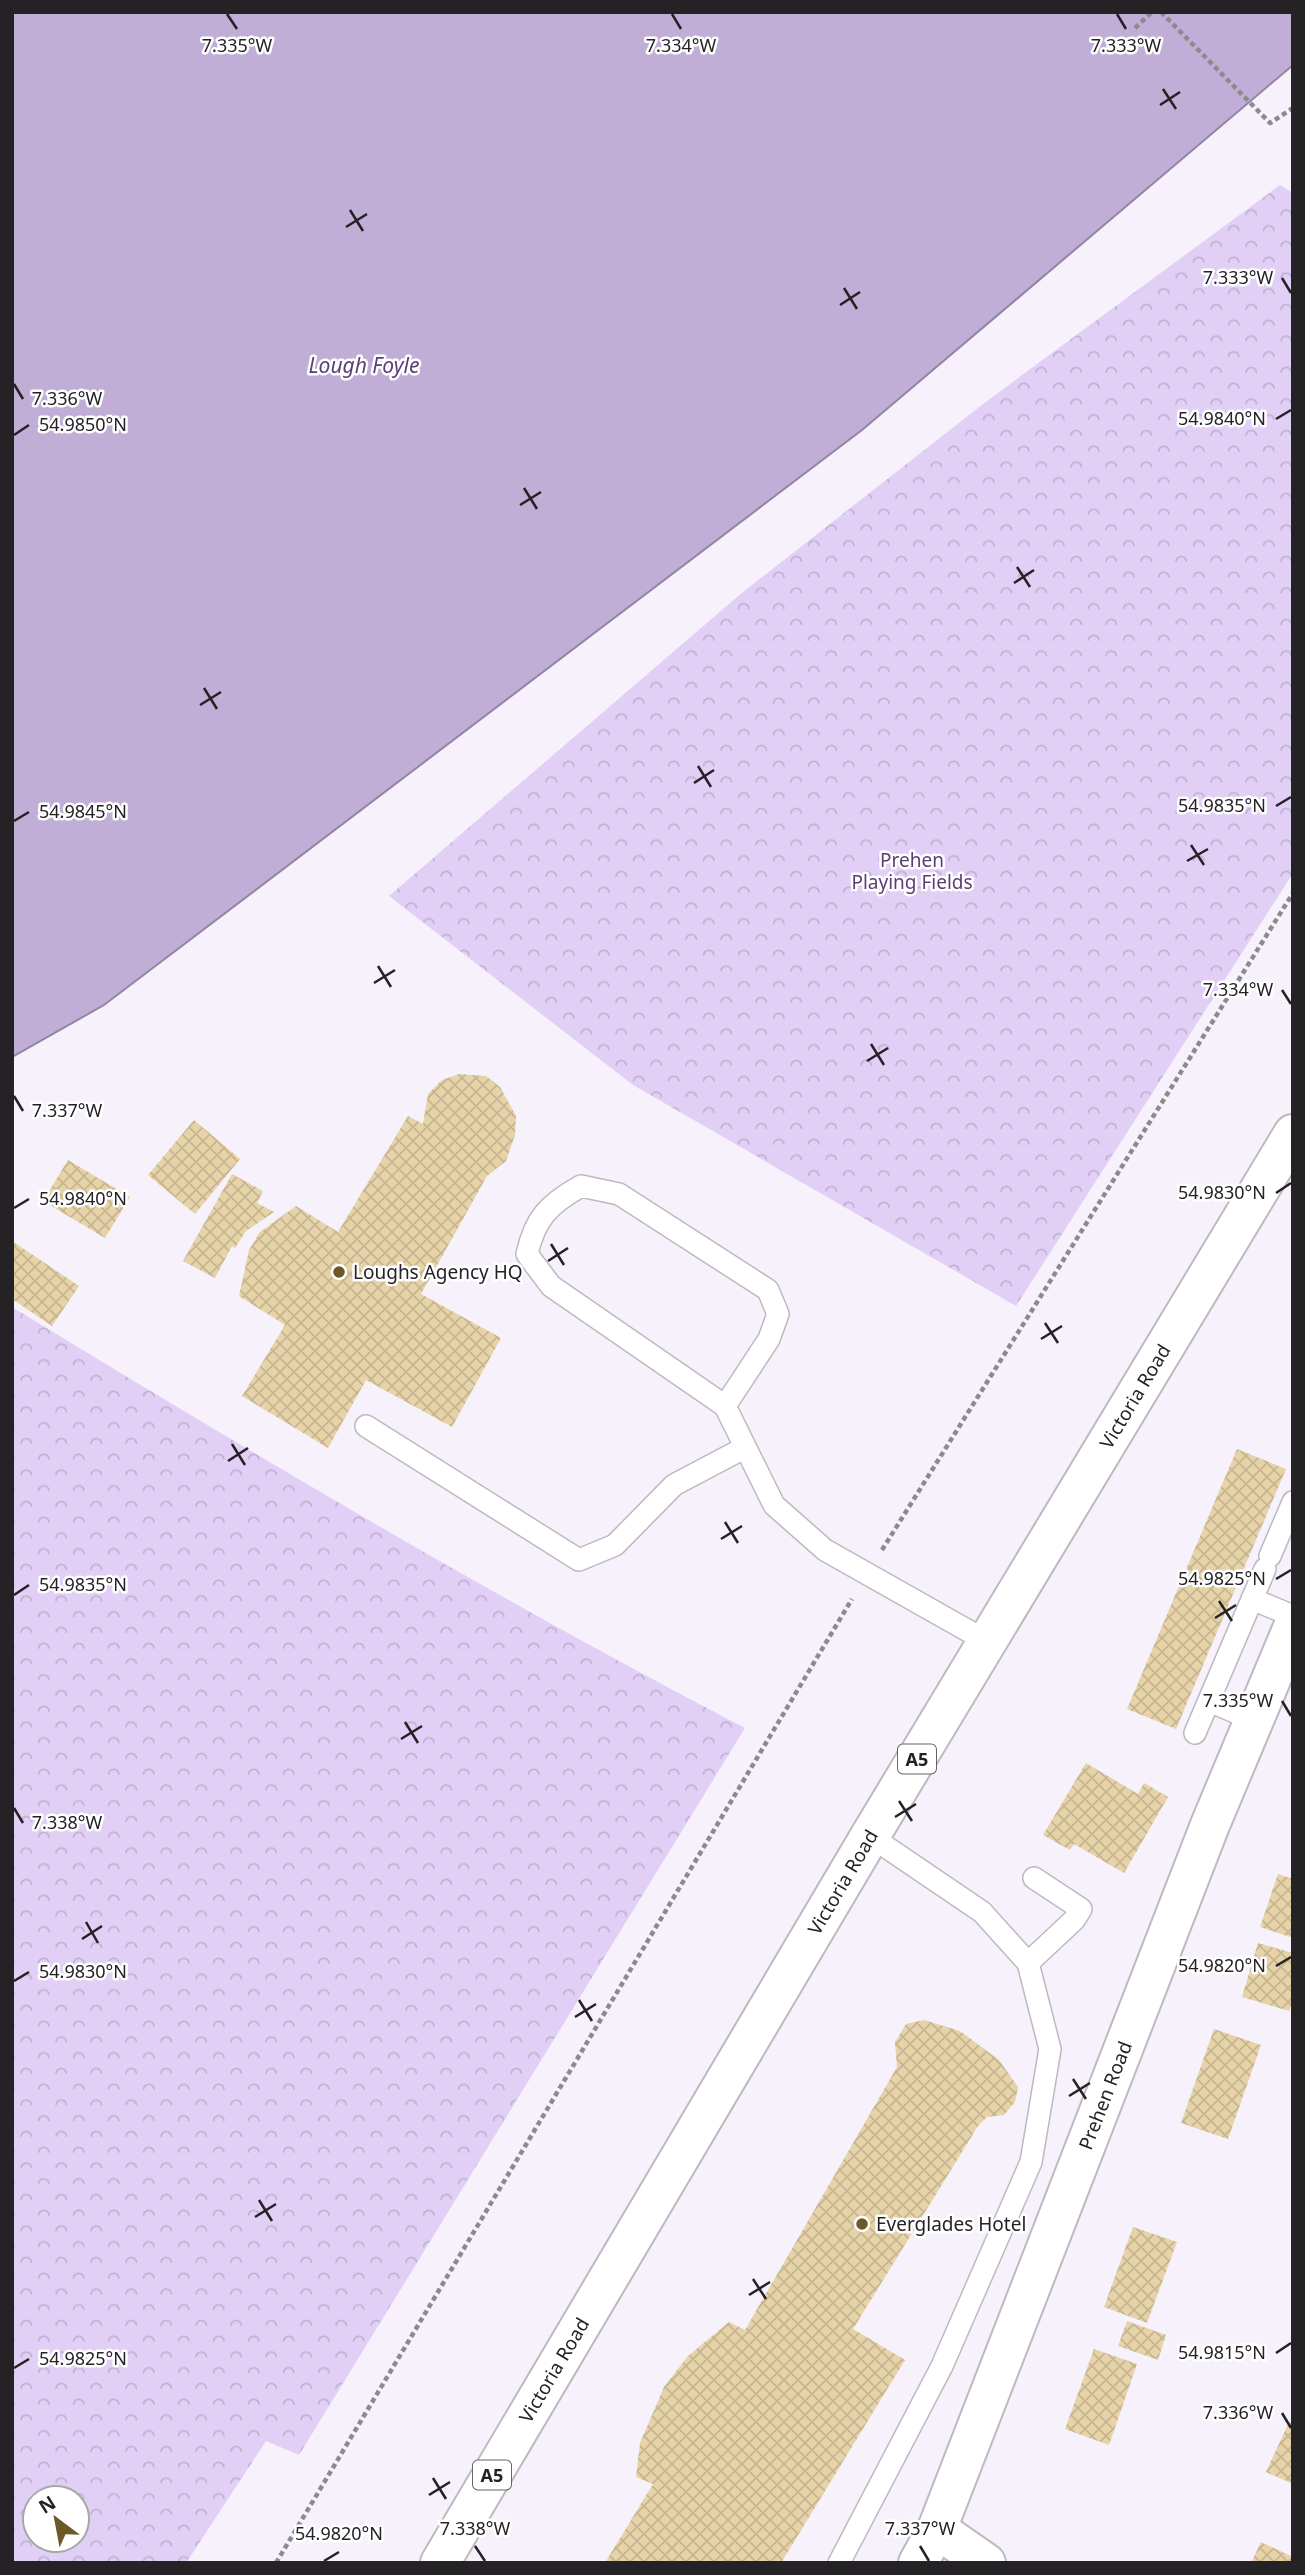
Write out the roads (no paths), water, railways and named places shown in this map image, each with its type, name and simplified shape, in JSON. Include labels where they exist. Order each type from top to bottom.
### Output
[{"type":"main road","name":"Victoria Road","points":[[440,2563],[870,1836],[1293,1134]]},
{"type":"main road","name":"Prehen Road","points":[[918,2563],[937,2529],[1078,2162],[1293,1627]]},
{"type":"main road","points":[[937,2529],[986,2563]]},
{"type":"lane","points":[[725,1406],[769,1339],[778,1314],[768,1290],[619,1194],[581,1186],[556,1200],[533,1229],[527,1254],[551,1286],[725,1406],[774,1505],[825,1550],[988,1642]]},
{"type":"lane","points":[[366,1426],[579,1560],[615,1545],[674,1485],[744,1448]]},
{"type":"lane","points":[[1195,1733],[1292,1506]]},
{"type":"lane","points":[[1252,1599],[1293,1616]]},
{"type":"lane","points":[[1209,1701],[1254,1720]]},
{"type":"lane","points":[[839,2563],[942,2366],[1031,2162],[1050,2049],[1028,1963],[982,1913],[870,1836]]},
{"type":"lane","points":[[1028,1963],[1074,1920],[1081,1909],[1034,1878]]},
{"type":"water","name":"Lough Foyle","points":[[12,12],[1293,12],[1293,65],[862,430],[104,1005],[12,1057]]},
{"type":"place","name":"Loughs Agency HQ","points":[[339,1272]]},
{"type":"place","name":"Everglades Hotel","points":[[862,2224]]},
{"type":"park label","name":"Prehen Playing Fields","points":[[912,871]]}]
